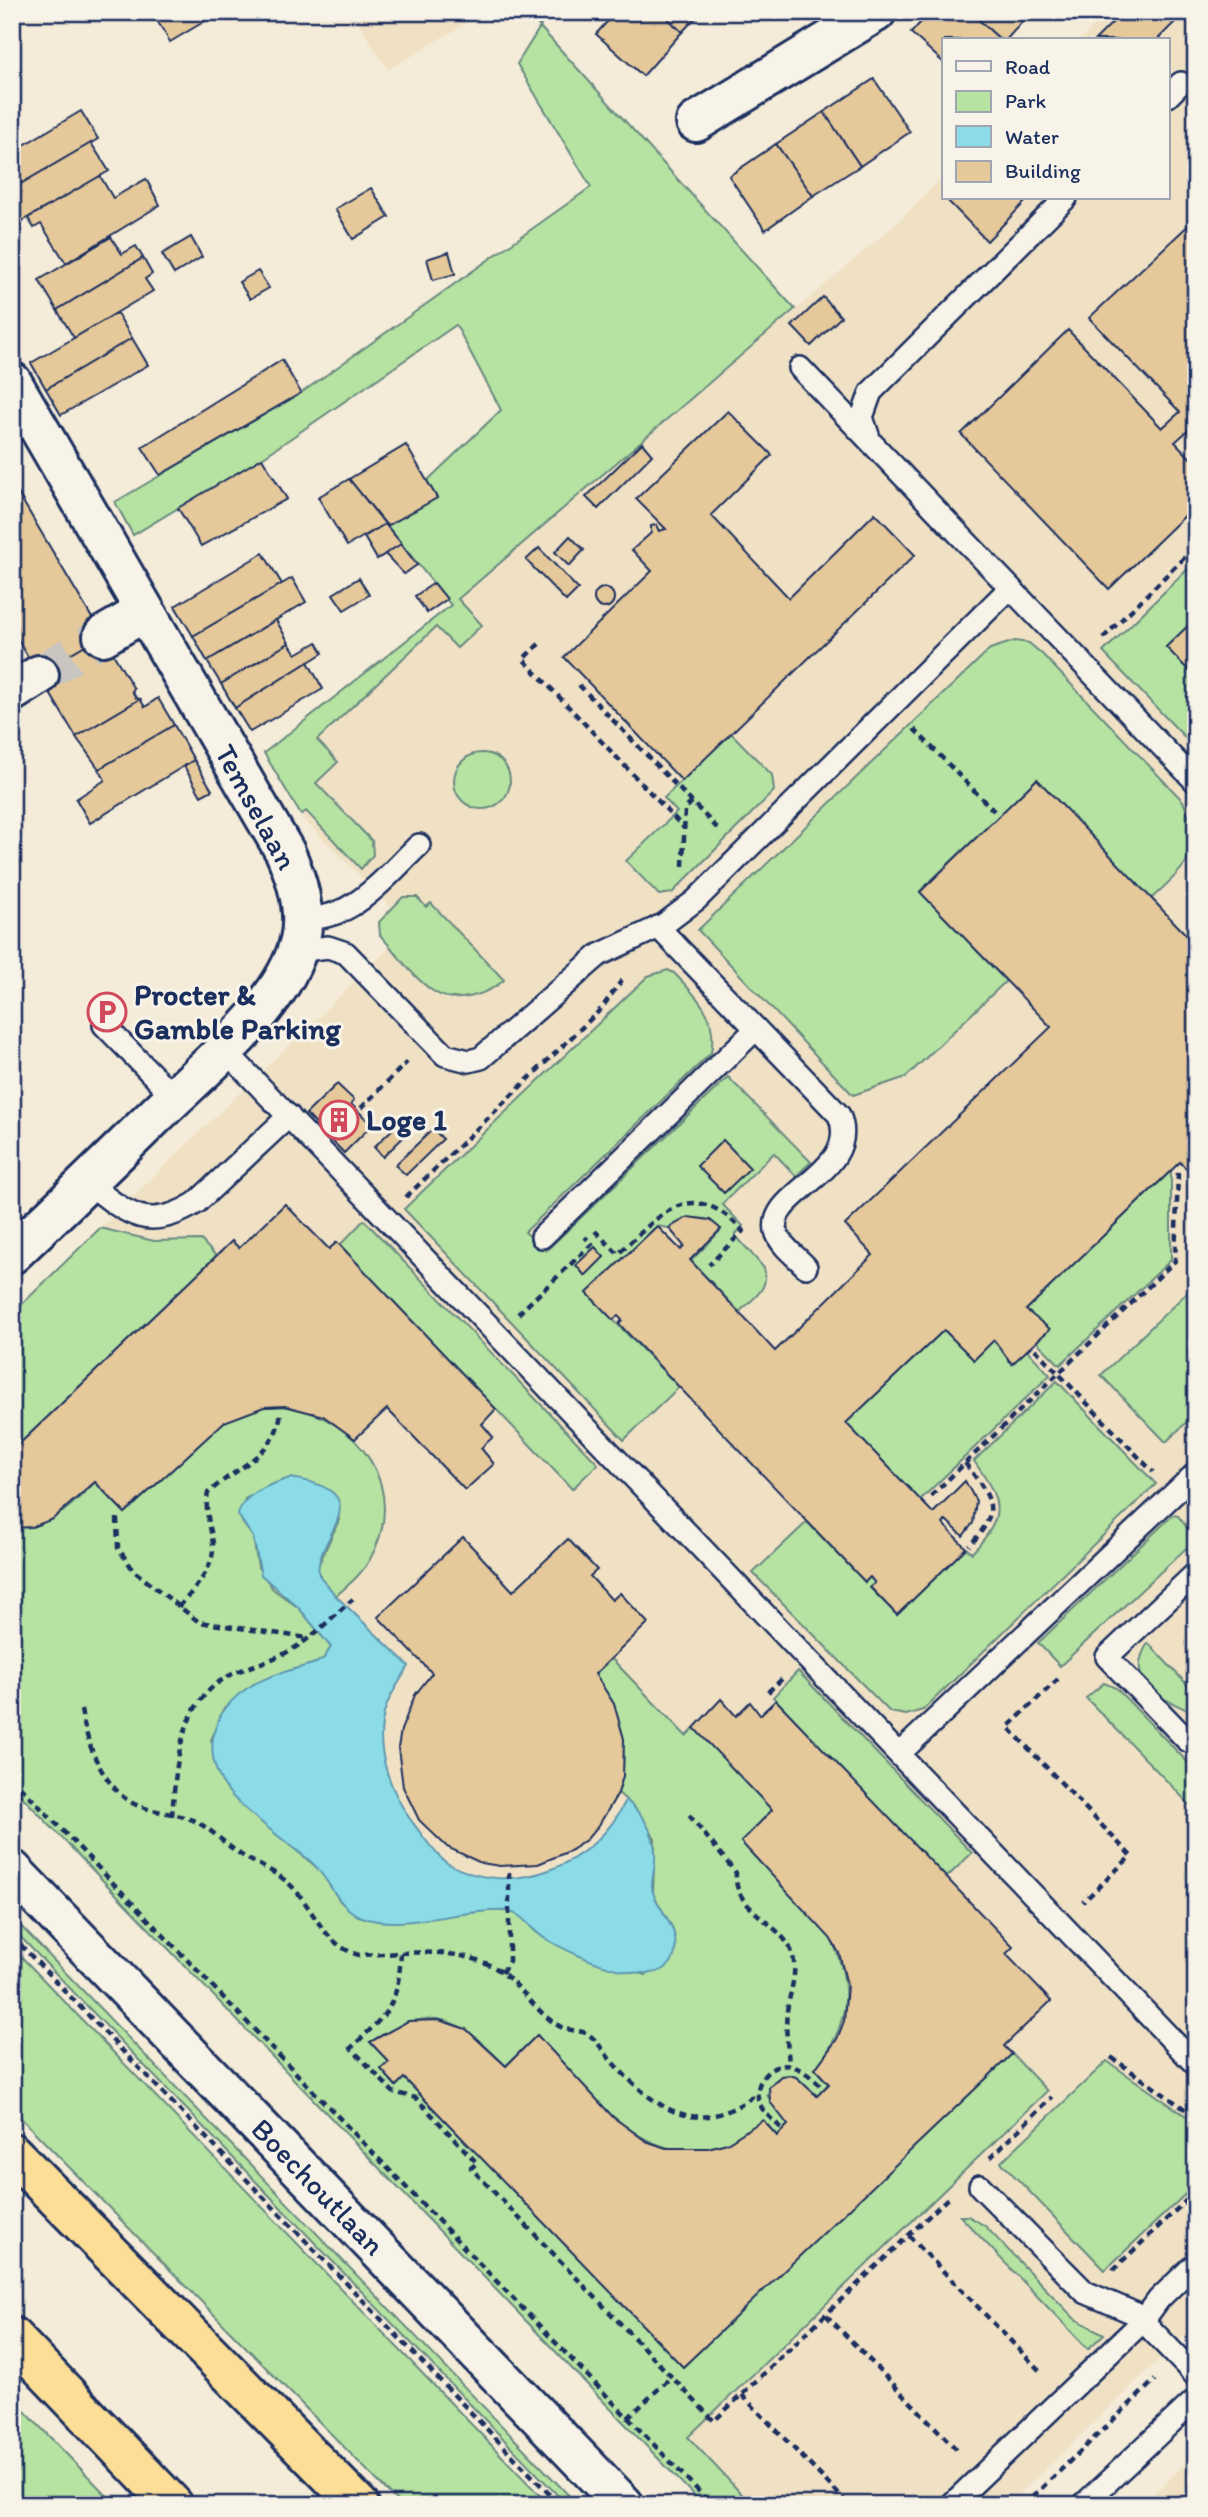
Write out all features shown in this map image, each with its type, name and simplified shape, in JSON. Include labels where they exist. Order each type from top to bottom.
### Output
[{"type":"highway","points":[[12,2152],[359,2505]]},
{"type":"highway","points":[[12,2337],[173,2505]]},
{"type":"highway","points":[[82,2410],[199,2505]]},
{"type":"street","points":[[696,122],[876,12]]},
{"type":"street","name":"Temselaan","points":[[12,382],[285,852],[296,877],[299,934]]},
{"type":"street","points":[[103,636],[144,612]]},
{"type":"street","points":[[12,1254],[224,1049],[276,990],[299,934]]},
{"type":"street","name":"Boechoutlaan","points":[[12,1870],[624,2505]]},
{"type":"lane","points":[[872,443],[865,431],[862,417],[871,392],[1064,200]]},
{"type":"lane","points":[[800,368],[1196,782]]},
{"type":"lane","points":[[299,934],[346,953],[445,1055],[469,1062],[492,1051],[598,955],[678,915],[1010,589]]},
{"type":"lane","points":[[299,934],[328,915],[359,901],[419,845]]},
{"type":"lane","points":[[649,931],[756,1029],[839,1115],[843,1126],[840,1150],[777,1218],[776,1225],[781,1241],[806,1267]]},
{"type":"lane","points":[[104,1025],[174,1097]]},
{"type":"lane","points":[[542,1237],[756,1029]]},
{"type":"lane","points":[[224,1049],[1196,2065]]},
{"type":"lane","points":[[87,1182],[124,1212],[141,1218],[160,1219],[178,1214],[196,1203],[289,1116]]},
{"type":"lane","points":[[900,1753],[1196,1473]]},
{"type":"lane","points":[[1196,1573],[1107,1657],[1187,1740],[1196,1745]]},
{"type":"lane","points":[[973,2180],[1085,2292],[1093,2298],[1129,2309],[1196,2376]]},
{"type":"lane","points":[[951,2505],[1143,2321],[1159,2299],[1196,2263]]},
{"type":"lane","points":[[1083,2505],[1196,2399]]},
{"type":"path","points":[[1080,661],[1196,546]]},
{"type":"path","points":[[539,644],[523,659],[684,828]]},
{"type":"path","points":[[579,685],[742,855]]},
{"type":"path","points":[[892,706],[994,811]]},
{"type":"path","points":[[683,866],[685,809],[692,802]]},
{"type":"path","points":[[385,1217],[601,1009],[619,986],[649,931]]},
{"type":"path","points":[[361,1108],[407,1062]]},
{"type":"path","points":[[931,1496],[1175,1261],[1178,1172]]},
{"type":"path","points":[[498,1333],[592,1244],[582,1234],[591,1226],[618,1254],[657,1217],[675,1207],[689,1203],[715,1206],[743,1231],[709,1265]]},
{"type":"path","points":[[1035,1349],[1161,1481]]},
{"type":"path","points":[[179,1607],[211,1563],[213,1545],[206,1505],[208,1493],[271,1444],[279,1432],[281,1412]]},
{"type":"path","points":[[965,1463],[986,1491],[991,1508],[987,1525],[970,1546]]},
{"type":"path","points":[[117,1518],[118,1548],[134,1571],[199,1622],[308,1639]]},
{"type":"path","points":[[172,1815],[181,1746],[196,1706],[222,1679],[279,1657],[308,1639],[353,1599]]},
{"type":"path","points":[[1058,1679],[1008,1727],[1131,1856],[1061,1922]]},
{"type":"path","points":[[81,1710],[94,1757],[118,1793],[131,1802],[195,1821],[239,1853],[283,1878],[295,1889],[318,1926],[348,1952],[359,1955],[433,1952],[460,1956],[492,1966],[562,2028],[587,2034],[645,2095],[668,2110],[705,2117],[725,2114],[757,2093],[763,2077],[770,2070],[789,2065],[798,2068],[822,2087]]},
{"type":"path","points":[[12,1778],[712,2505]]},
{"type":"path","points":[[689,1815],[736,1873],[735,1887],[745,1902],[789,1945],[795,1967],[786,2013],[789,2065]]},
{"type":"path","points":[[502,1973],[509,1961],[509,1870]]},
{"type":"path","points":[[12,1936],[560,2505]]},
{"type":"path","points":[[401,1953],[395,2000],[387,2013],[351,2048],[393,2092],[416,2098],[477,2163],[471,2168],[714,2421],[909,2236],[973,2180],[990,2158],[1052,2097]]},
{"type":"path","points":[[1111,2057],[1196,2117]]},
{"type":"path","points":[[757,2093],[763,2110],[781,2128]]},
{"type":"path","points":[[990,2158],[999,2168]]},
{"type":"path","points":[[1105,2277],[1196,2191]]},
{"type":"path","points":[[909,2236],[1043,2374]]},
{"type":"path","points":[[826,2315],[959,2453]]},
{"type":"path","points":[[1024,2505],[1178,2358]]},
{"type":"path","points":[[628,2417],[671,2377]]},
{"type":"path","points":[[742,2395],[849,2505]]},
{"type":"shaded area","points":[[357,12],[485,12],[388,70],[359,24],[363,22]]},
{"type":"shaded area","points":[[1108,12],[1196,12],[1196,2324],[1008,2505],[703,2505],[12,1786],[12,1314],[411,927],[304,820],[264,753],[451,605],[898,222],[942,178],[942,200],[1170,200],[1170,38],[1082,38]]},
{"type":"shaded area","points":[[1196,2453],[1196,2505],[1142,2505]]},
{"type":"green space","points":[[527,12],[548,12],[540,27]]},
{"type":"green space","points":[[540,27],[795,309],[458,599],[482,625],[457,648],[436,627],[317,740],[338,762],[316,783],[372,841],[373,855],[361,869],[306,811],[301,815],[264,753],[451,605],[387,526],[437,498],[427,481],[501,410],[456,325],[262,458],[133,535],[115,502],[301,393],[591,187],[517,64]]},
{"type":"green space","points":[[1196,561],[1196,618],[1166,647],[1196,678],[1196,749],[1103,652]]},
{"type":"green space","points":[[1015,641],[1029,643],[1042,654],[1183,801],[1192,833],[1189,856],[1175,876],[1151,899],[1036,780],[920,891],[1006,981],[906,1077],[853,1095],[698,930],[990,649]]},
{"type":"green space","points":[[731,733],[772,775],[774,791],[672,893],[659,895],[626,861],[677,812],[664,798]]},
{"type":"green space","points":[[477,753],[487,753],[502,761],[508,770],[508,792],[502,801],[487,809],[477,809],[459,797],[454,786],[454,776],[466,758]]},
{"type":"green space","points":[[403,897],[417,897],[426,907],[431,903],[504,980],[480,994],[460,998],[441,995],[426,986],[380,935],[379,922]]},
{"type":"green space","points":[[668,970],[683,982],[709,1018],[712,1028],[711,1053],[525,1232],[546,1251],[728,1077],[811,1162],[796,1176],[774,1153],[722,1204],[743,1226],[735,1235],[764,1268],[765,1282],[762,1288],[739,1312],[691,1261],[721,1230],[709,1221],[695,1218],[669,1228],[657,1226],[587,1293],[679,1387],[624,1440],[404,1209],[648,976]]},
{"type":"green space","points":[[1171,1171],[1171,1260],[1060,1365],[1036,1341],[1049,1329],[1026,1310]]},
{"type":"green space","points":[[364,1220],[598,1464],[572,1489],[340,1245]]},
{"type":"green space","points":[[100,1228],[154,1241],[201,1240],[216,1256],[12,1451],[12,1314]]},
{"type":"green space","points":[[1196,1284],[1196,1413],[1166,1442],[1101,1375]]},
{"type":"green space","points":[[944,1330],[974,1359],[994,1340],[1012,1364],[1027,1350],[1050,1375],[920,1500],[846,1423]]},
{"type":"green space","points":[[1057,1381],[1156,1484],[923,1710],[906,1715],[890,1712],[753,1573],[807,1522],[865,1582],[870,1577],[875,1583],[870,1588],[897,1615],[966,1548],[972,1553],[983,1540],[991,1528],[997,1508],[990,1487],[974,1461]]},
{"type":"green space","points":[[285,1406],[312,1413],[335,1425],[355,1441],[370,1461],[380,1483],[384,1508],[380,1534],[366,1566],[336,1596],[325,1584],[317,1568],[339,1520],[337,1503],[278,1482],[245,1499],[242,1522],[253,1537],[258,1567],[273,1589],[299,1608],[331,1647],[324,1658],[316,1663],[280,1674],[224,1708],[211,1740],[237,1801],[321,1871],[340,1901],[358,1916],[398,1921],[495,1910],[518,1913],[536,1932],[568,1950],[646,1975],[673,1929],[653,1894],[655,1838],[634,1807],[618,1793],[624,1760],[621,1731],[611,1703],[595,1674],[611,1658],[686,1736],[694,1728],[772,1809],[828,1931],[843,1975],[845,1998],[842,2020],[832,2044],[815,2069],[828,2084],[817,2096],[803,2082],[793,2077],[787,2076],[774,2081],[767,2095],[788,2125],[777,2136],[763,2120],[726,2144],[696,2151],[668,2148],[642,2137],[618,2121],[596,2101],[537,2035],[506,2066],[473,2036],[444,2020],[412,2022],[392,2029],[370,2042],[389,2062],[381,2069],[396,2086],[404,2078],[683,2366],[1012,2054],[1047,2091],[688,2437],[752,2505],[703,2505],[12,1786],[12,1528],[25,1528],[48,1521],[68,1508],[95,1482],[125,1513],[224,1422],[264,1407]]},
{"type":"green space","points":[[1173,1515],[1178,1516],[1196,1539],[1060,1666],[1038,1643]]},
{"type":"green space","points":[[1148,1643],[1196,1694],[1196,1714],[1160,1696],[1143,1680],[1141,1658]]},
{"type":"green space","points":[[798,1671],[972,1853],[946,1878],[773,1697]]},
{"type":"green space","points":[[1104,1683],[1116,1688],[1196,1771],[1196,1811],[1086,1698]]},
{"type":"green space","points":[[12,1917],[578,2505],[567,2505],[12,1928]]},
{"type":"green space","points":[[12,1947],[549,2505],[401,2505],[12,2109]]},
{"type":"green space","points":[[1107,2061],[1196,2123],[1196,2184],[1105,2270],[1001,2162]]},
{"type":"green space","points":[[960,2216],[968,2216],[985,2226],[1075,2319],[1104,2334],[1088,2349]]},
{"type":"green space","points":[[12,2398],[116,2505],[12,2505]]},
{"type":"water","points":[[290,1478],[319,1485],[334,1494],[340,1506],[338,1519],[319,1561],[319,1575],[336,1596],[409,1666],[386,1707],[381,1740],[393,1789],[428,1844],[447,1863],[472,1874],[498,1878],[525,1877],[550,1870],[574,1858],[595,1842],[613,1823],[626,1800],[646,1823],[653,1839],[653,1892],[675,1938],[673,1959],[662,1970],[645,1973],[599,1964],[557,1945],[517,1915],[505,1911],[394,1922],[362,1917],[345,1906],[309,1860],[255,1817],[226,1789],[213,1759],[212,1744],[222,1714],[232,1701],[254,1684],[316,1663],[324,1658],[331,1647],[299,1608],[261,1575],[253,1537],[238,1515],[251,1495]]},
{"type":"building","points":[[152,12],[220,12],[170,42]]},
{"type":"building","points":[[616,12],[661,12],[682,32],[643,76],[596,34]]},
{"type":"building","points":[[661,12],[701,12],[682,32]]},
{"type":"building","points":[[930,12],[938,20],[945,12],[970,12],[999,38],[942,38],[942,61],[911,33]]},
{"type":"building","points":[[970,12],[1031,12],[1008,38],[999,38]]},
{"type":"building","points":[[1123,12],[1185,12],[1159,38],[1097,38]]},
{"type":"building","points":[[874,79],[910,132],[860,166],[824,112]]},
{"type":"building","points":[[81,111],[98,139],[12,189],[12,152]]},
{"type":"building","points":[[824,112],[860,166],[813,196],[776,144]]},
{"type":"building","points":[[91,143],[109,171],[15,225],[12,220],[12,189]]},
{"type":"building","points":[[776,144],[813,196],[765,230],[729,176]]},
{"type":"building","points":[[100,176],[113,198],[146,179],[160,205],[66,263],[41,224],[34,228],[28,218]]},
{"type":"building","points":[[371,188],[389,217],[353,239],[335,209]]},
{"type":"building","points":[[947,200],[1027,200],[987,241]]},
{"type":"building","points":[[1194,220],[1196,428],[1193,426],[1175,442],[1196,464],[1196,505],[1109,589],[961,434],[1068,330],[1162,428],[1180,412],[1089,318]]},
{"type":"building","points":[[111,237],[122,254],[136,246],[143,258],[57,310],[39,280]]},
{"type":"building","points":[[191,237],[202,257],[174,274],[162,254]]},
{"type":"building","points":[[449,252],[455,274],[433,280],[427,259]]},
{"type":"building","points":[[143,258],[152,274],[145,279],[153,291],[74,338],[57,310]]},
{"type":"building","points":[[258,271],[269,288],[250,299],[239,282]]},
{"type":"building","points":[[823,297],[841,317],[811,346],[792,326]]},
{"type":"building","points":[[117,313],[132,338],[46,389],[31,363]]},
{"type":"building","points":[[132,338],[148,365],[61,415],[46,389]]},
{"type":"building","points":[[282,360],[301,393],[160,475],[142,447]]},
{"type":"building","points":[[728,411],[772,455],[711,515],[789,598],[875,513],[915,555],[682,781],[564,657],[652,571],[632,550],[651,533],[651,526],[656,525],[659,531],[666,529],[636,499]]},
{"type":"building","points":[[642,443],[652,455],[598,509],[586,497]]},
{"type":"building","points":[[406,445],[437,498],[387,526],[349,479]]},
{"type":"building","points":[[262,458],[287,499],[201,546],[178,508]]},
{"type":"building","points":[[349,479],[385,524],[347,546],[318,497]]},
{"type":"building","points":[[12,483],[102,635],[38,673],[12,630]]},
{"type":"building","points":[[385,524],[402,544],[377,559],[364,537]]},
{"type":"building","points":[[570,536],[584,550],[569,566],[555,552]]},
{"type":"building","points":[[401,544],[417,565],[404,574],[385,554]]},
{"type":"building","points":[[539,548],[578,589],[566,601],[526,560]]},
{"type":"building","points":[[263,553],[282,584],[193,636],[175,606]]},
{"type":"building","points":[[292,578],[306,602],[207,661],[193,636]]},
{"type":"building","points":[[359,578],[369,595],[344,610],[333,594]]},
{"type":"building","points":[[434,583],[447,599],[427,613],[415,596]]},
{"type":"building","points":[[604,588],[611,591],[614,598],[611,605],[604,608],[597,605],[594,598],[597,591]]},
{"type":"building","points":[[1196,618],[1196,678],[1166,647]]},
{"type":"building","points":[[276,620],[289,643],[221,684],[207,661]]},
{"type":"building","points":[[102,635],[134,689],[132,691],[136,698],[140,699],[76,737],[38,673]]},
{"type":"building","points":[[317,642],[323,653],[235,708],[221,684],[289,643],[296,654]]},
{"type":"building","points":[[308,662],[323,689],[250,732],[235,708]]},
{"type":"building","points":[[158,698],[174,725],[99,769],[76,737],[140,699],[145,707]]},
{"type":"building","points":[[174,725],[194,760],[90,823],[76,799],[105,780],[99,769]]},
{"type":"building","points":[[194,760],[212,790],[201,796],[184,766]]},
{"type":"building","points":[[1037,779],[1196,945],[1196,1179],[1180,1162],[1026,1310],[1050,1329],[1012,1364],[994,1340],[974,1360],[944,1330],[846,1423],[933,1513],[965,1481],[976,1501],[973,1523],[963,1536],[946,1520],[943,1524],[966,1548],[897,1615],[870,1587],[875,1583],[870,1577],[865,1582],[619,1324],[622,1320],[618,1316],[613,1320],[587,1293],[657,1226],[681,1250],[684,1246],[669,1228],[688,1217],[710,1220],[721,1229],[690,1260],[775,1351],[873,1255],[845,1225],[1051,1027],[920,892]]},
{"type":"building","name":"Loge 1","points":[[337,1084],[354,1100],[351,1104],[372,1125],[344,1153],[306,1114]]},
{"type":"building","points":[[404,1118],[413,1128],[383,1157],[374,1147]]},
{"type":"building","points":[[433,1129],[443,1139],[406,1175],[395,1165]]},
{"type":"building","points":[[723,1140],[750,1168],[724,1193],[697,1166]]},
{"type":"building","points":[[285,1204],[329,1249],[337,1242],[496,1409],[482,1424],[493,1437],[481,1448],[494,1464],[465,1490],[387,1409],[355,1439],[323,1416],[285,1406],[264,1407],[224,1422],[125,1513],[95,1482],[53,1519],[32,1527],[12,1528],[12,1451],[232,1241],[239,1248]]},
{"type":"building","points":[[595,1247],[604,1257],[585,1276],[576,1265]]},
{"type":"building","points":[[463,1537],[513,1591],[568,1539],[597,1570],[590,1576],[612,1600],[620,1593],[648,1623],[595,1674],[614,1704],[624,1739],[623,1776],[618,1793],[599,1825],[587,1839],[572,1850],[538,1864],[500,1866],[481,1863],[447,1847],[419,1820],[403,1787],[398,1748],[401,1730],[415,1695],[432,1673],[378,1617]]},
{"type":"building","points":[[721,1699],[736,1716],[750,1702],[760,1715],[776,1700],[1013,1947],[1006,1954],[1051,2001],[1004,2046],[1012,2054],[683,2367],[404,2078],[396,2086],[381,2069],[389,2062],[370,2042],[408,2021],[439,2020],[466,2029],[506,2066],[537,2035],[613,2117],[646,2141],[666,2148],[708,2148],[727,2143],[763,2120],[777,2136],[788,2125],[770,2102],[769,2087],[781,2076],[789,2075],[796,2077],[817,2096],[829,2084],[815,2069],[837,2039],[844,2021],[847,1985],[839,1953],[830,1938],[741,1842],[772,1810],[694,1728]]},
{"type":"tunnel","points":[[39,675],[103,636]]},
{"type":"place","name":"Procter & Gamble Parking","points":[[107,1012]]},
{"type":"place","name":"Loge 1","points":[[339,1120]]}]
